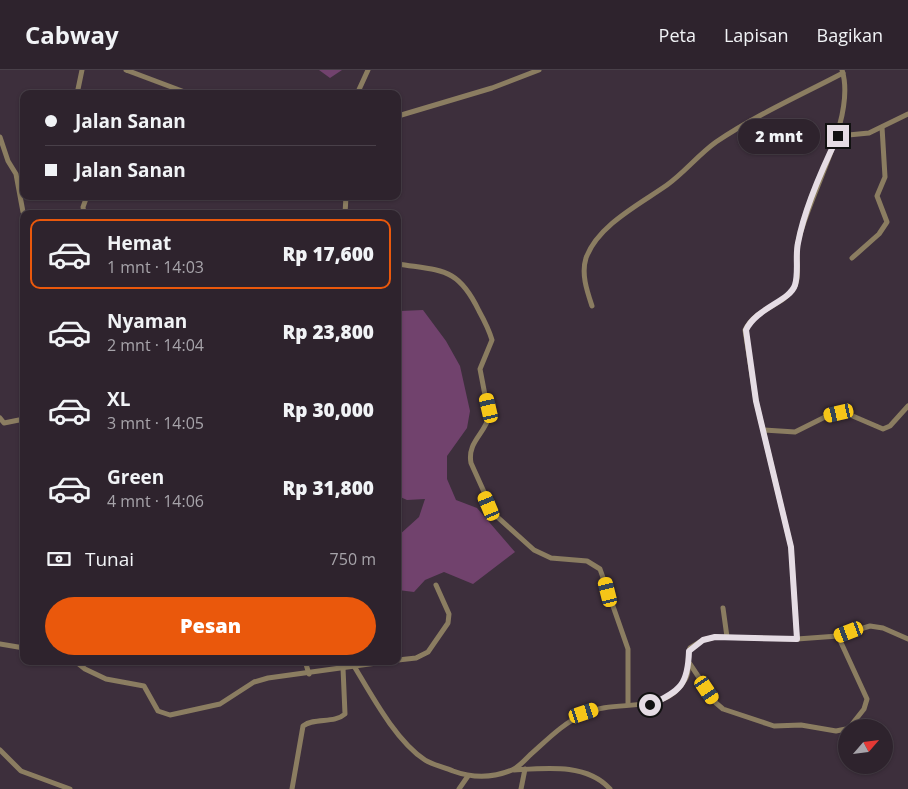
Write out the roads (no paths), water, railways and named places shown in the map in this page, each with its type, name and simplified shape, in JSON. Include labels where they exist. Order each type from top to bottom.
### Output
[{"type":"street","points":[[78,90],[82,70]]},
{"type":"street","points":[[126,70],[179,90]]},
{"type":"street","points":[[359,90],[368,70]]},
{"type":"street","points":[[401,115],[492,88],[539,70]]},
{"type":"street","points":[[592,306],[585,282],[586,259],[602,235],[612,225],[673,180],[716,142],[843,72],[845,93],[838,136],[825,163],[798,243],[795,285],[787,295],[756,315],[746,330],[756,401],[791,547],[797,639]]},
{"type":"street","points":[[838,136],[859,136],[908,114]]},
{"type":"street","points":[[852,258],[879,234],[886,222],[877,196],[885,177],[882,127]]},
{"type":"street","points":[[0,137],[8,161],[16,174],[20,196]]},
{"type":"street","points":[[401,264],[440,270],[450,274],[462,283],[472,296],[492,340],[480,369],[489,416],[488,421],[473,442],[470,456],[471,463],[494,514],[534,550],[551,558],[587,561],[600,569],[628,649],[628,704]]},
{"type":"street","points":[[764,430],[795,432],[827,416],[839,413],[848,414],[883,429],[890,426],[908,406]]},
{"type":"street","points":[[0,418],[4,423],[20,420]]},
{"type":"street","points":[[401,660],[416,658],[428,652],[448,624],[450,614],[436,585]]},
{"type":"street","points":[[723,608],[727,637]]},
{"type":"street","points":[[514,770],[566,724],[584,713],[628,704],[650,705],[664,699],[680,687],[687,676],[690,664],[689,651],[709,637],[797,639],[838,636],[859,628],[876,627],[908,639]]},
{"type":"street","points":[[838,636],[861,682],[867,700],[864,709],[856,719]]},
{"type":"street","points":[[0,644],[20,647]]},
{"type":"street","points":[[690,664],[716,703],[723,709],[774,726],[801,725],[838,730]]},
{"type":"street","points":[[80,665],[106,679],[144,686],[158,711],[170,715],[220,704],[262,679],[309,674],[361,665]]},
{"type":"street","points":[[306,665],[309,674]]},
{"type":"street","points":[[354,666],[393,727],[427,761],[468,776],[525,769],[582,771],[610,789]]},
{"type":"street","points":[[292,789],[303,726],[312,722],[338,718],[345,714],[344,668]]},
{"type":"street","points":[[0,750],[21,770],[70,789]]},
{"type":"street","points":[[521,789],[525,769]]},
{"type":"street","points":[[459,789],[468,776]]}]
